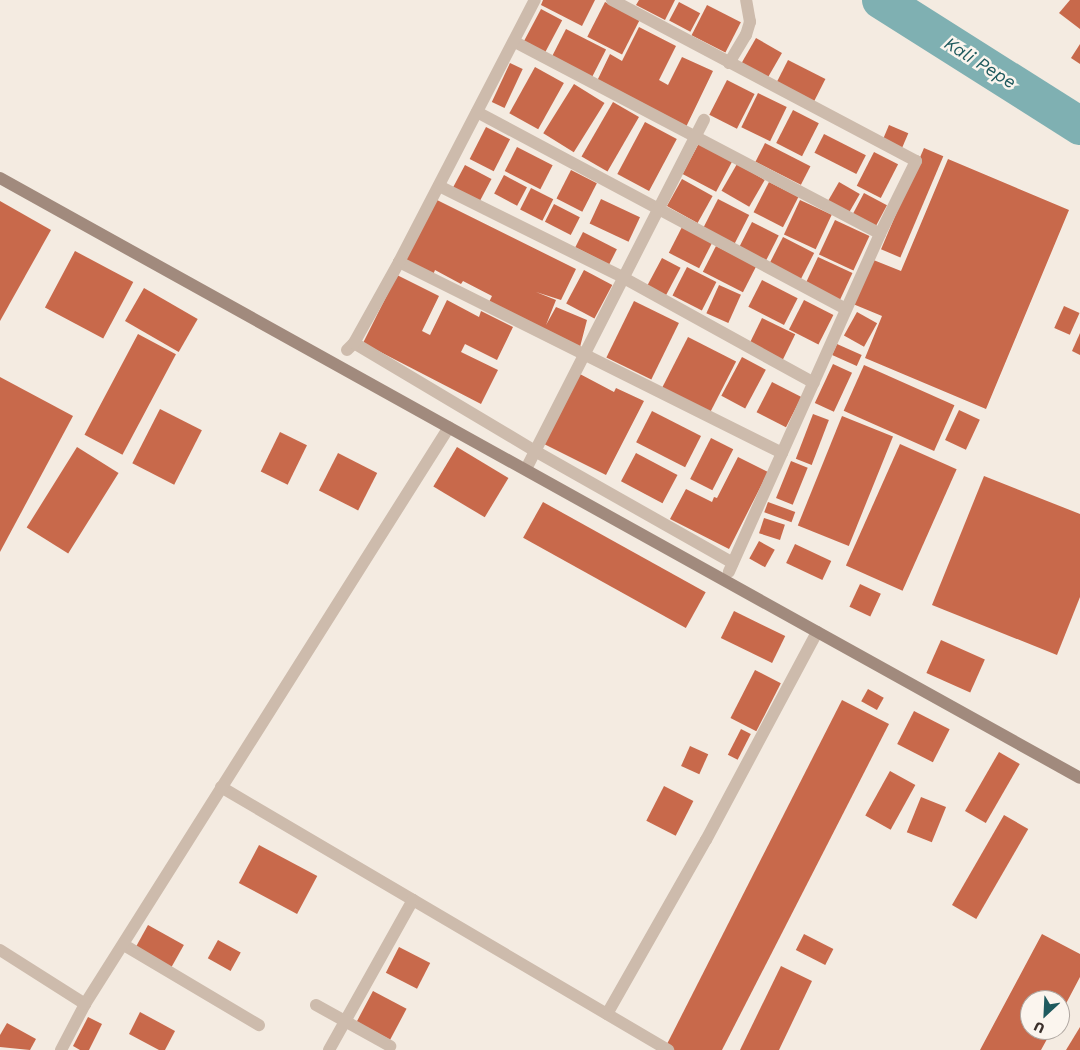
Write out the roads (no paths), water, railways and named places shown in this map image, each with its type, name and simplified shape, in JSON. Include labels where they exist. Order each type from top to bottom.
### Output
[{"type":"main road","points":[[0,178],[1080,778]]},
{"type":"street","points":[[535,0],[515,42],[399,262],[350,346],[535,451],[731,567],[880,234],[915,165],[914,158],[729,63],[612,0]]},
{"type":"street","points":[[729,63],[746,35],[750,22],[746,0]]},
{"type":"street","points":[[515,42],[697,136],[880,234]]},
{"type":"street","points":[[478,112],[846,309]]},
{"type":"street","points":[[526,469],[622,277],[660,208],[704,120]]},
{"type":"street","points":[[439,186],[622,277],[814,383]]},
{"type":"street","points":[[399,262],[782,454]]},
{"type":"street","points":[[61,1050],[85,1004],[124,945],[221,787],[449,427]]},
{"type":"street","points":[[607,1014],[706,840],[817,632]]},
{"type":"street","points":[[221,787],[668,1050]]},
{"type":"street","points":[[329,1050],[414,900]]},
{"type":"street","points":[[124,945],[259,1025]]},
{"type":"street","points":[[0,950],[85,1004]]},
{"type":"street","points":[[316,1005],[390,1046]]},
{"type":"waterway","name":"Kali Pepe","points":[[881,0],[1080,126]]}]
